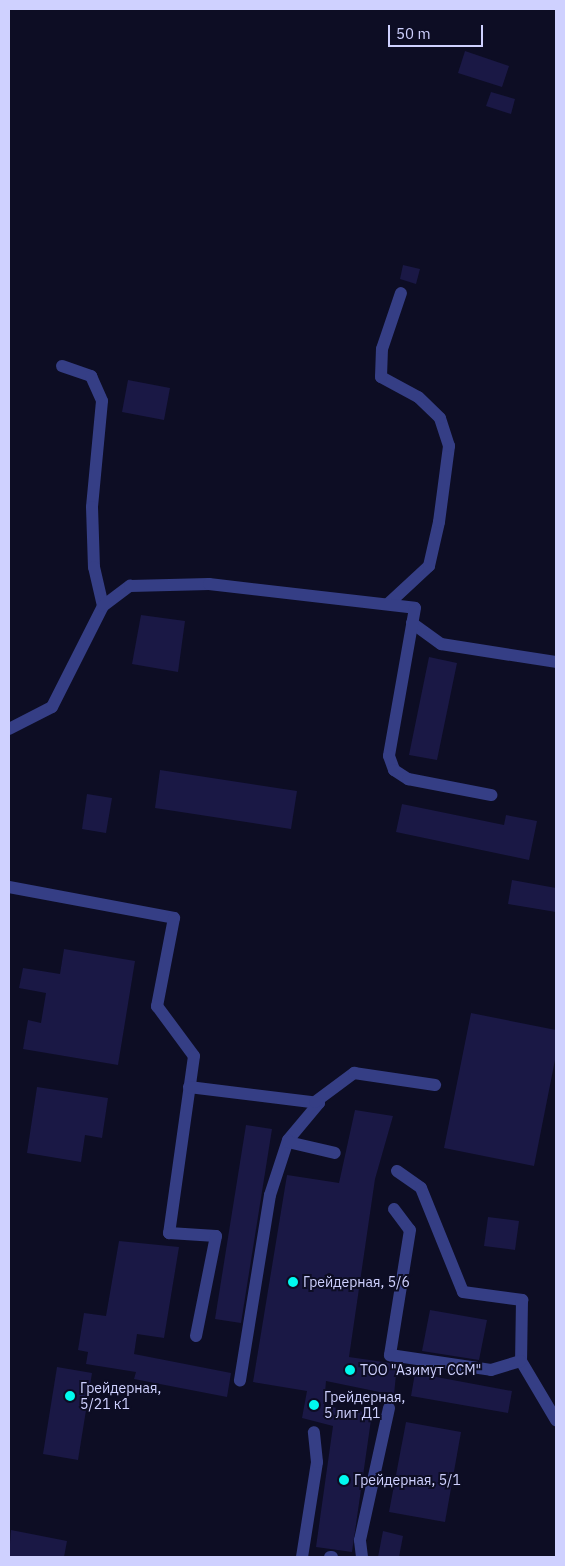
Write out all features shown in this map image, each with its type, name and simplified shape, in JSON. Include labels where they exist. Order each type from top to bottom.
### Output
[{"type":"lane","points":[[388,604],[429,566],[439,522],[448,446],[440,418],[418,397],[381,377],[382,349],[401,294]]},
{"type":"lane","points":[[62,366],[91,376],[102,401],[92,507],[94,567],[103,606]]},
{"type":"lane","points":[[9,729],[52,708],[103,606],[130,586],[209,584],[388,604],[415,608],[389,756],[394,770],[408,779],[491,795]]},
{"type":"lane","points":[[412,623],[441,644],[556,662]]},
{"type":"lane","points":[[9,887],[174,918],[157,1006],[194,1056],[169,1233],[216,1236],[196,1336]]},
{"type":"lane","points":[[315,1102],[354,1073],[435,1085]]},
{"type":"lane","points":[[190,1087],[319,1103],[288,1142],[270,1195],[240,1381]]},
{"type":"lane","points":[[288,1142],[335,1153]]},
{"type":"lane","points":[[397,1171],[421,1188],[463,1292],[522,1300],[521,1361],[556,1420]]},
{"type":"lane","points":[[394,1209],[410,1230],[390,1355],[491,1370],[521,1361]]},
{"type":"lane","points":[[362,1557],[360,1540],[390,1408]]},
{"type":"lane","points":[[302,1557],[317,1462],[314,1432]]},
{"type":"building","points":[[465,51],[509,66],[502,87],[458,73]]},
{"type":"building","points":[[491,92],[515,99],[511,114],[486,106]]},
{"type":"building","points":[[403,265],[420,269],[416,284],[400,279]]},
{"type":"building","points":[[128,380],[170,388],[164,420],[122,412]]},
{"type":"building","points":[[141,615],[185,621],[178,672],[132,664]]},
{"type":"building","points":[[429,657],[457,663],[437,760],[409,755]]},
{"type":"building","points":[[160,770],[297,791],[291,829],[155,808]]},
{"type":"building","points":[[87,794],[112,798],[106,833],[82,829]]},
{"type":"building","points":[[402,804],[504,825],[506,815],[537,821],[529,860],[396,832]]},
{"type":"building","points":[[512,880],[556,888],[556,912],[508,904]]},
{"type":"building","points":[[64,949],[135,961],[118,1065],[23,1049],[28,1020],[41,1023],[46,993],[19,988],[23,968],[60,974]]},
{"type":"building","points":[[471,1013],[556,1030],[556,1055],[534,1166],[444,1148]]},
{"type":"building","points":[[37,1087],[108,1098],[102,1138],[85,1135],[81,1162],[27,1153]]},
{"type":"building","points":[[355,1110],[393,1116],[375,1179],[349,1357],[397,1364],[394,1395],[326,1381],[324,1406],[372,1413],[352,1552],[316,1547],[333,1426],[302,1418],[307,1391],[253,1382],[287,1175],[339,1183]]},
{"type":"building","points":[[246,1125],[272,1129],[241,1323],[215,1319]]},
{"type":"building","points":[[488,1217],[519,1221],[515,1250],[484,1246]]},
{"type":"building","points":[[119,1241],[179,1247],[164,1338],[137,1334],[134,1354],[231,1373],[227,1397],[134,1379],[136,1372],[86,1364],[88,1352],[78,1350],[84,1313],[106,1316]]},
{"type":"building","points":[[430,1310],[487,1320],[479,1360],[422,1351]]},
{"type":"building","name":"Грейдерная, 5/21 к1","points":[[57,1367],[92,1373],[78,1460],[43,1454]]},
{"type":"building","points":[[415,1373],[512,1391],[508,1413],[411,1396]]},
{"type":"building","points":[[406,1422],[461,1432],[445,1522],[389,1512]]},
{"type":"building","points":[[11,1530],[67,1541],[64,1557],[9,1557]]},
{"type":"building","points":[[383,1531],[403,1536],[399,1557],[378,1557]]},
{"type":"place","name":"Грейдерная, 5/6","points":[[293,1282]]},
{"type":"place","name":"ТОО \"Азимут ССМ\"","points":[[350,1370]]},
{"type":"place","name":"Грейдерная, 5/21 к1","points":[[70,1396]]},
{"type":"place","name":"Грейдерная, 5 лит Д1","points":[[314,1405]]},
{"type":"place","name":"Грейдерная, 5/1","points":[[344,1480]]}]
